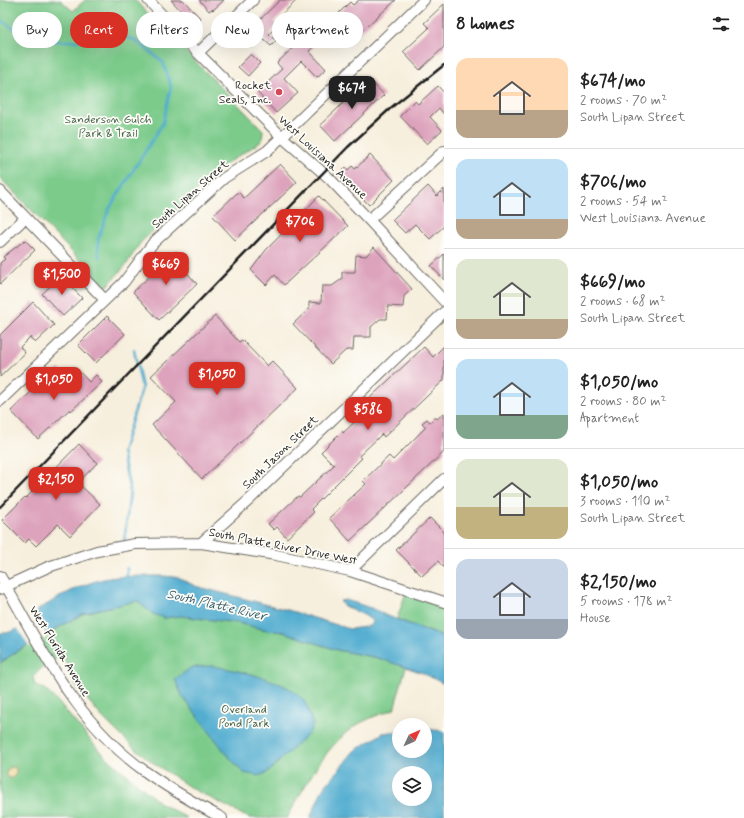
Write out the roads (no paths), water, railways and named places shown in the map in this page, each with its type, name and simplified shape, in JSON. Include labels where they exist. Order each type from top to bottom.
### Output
[{"type":"street","name":"West Louisiana Avenue","points":[[148,0],[198,53],[282,137],[322,172],[444,301]]},
{"type":"street","points":[[198,53],[253,0]]},
{"type":"street","name":"South Lipan Street","points":[[0,401],[124,282],[153,243],[218,183],[238,168],[267,151],[424,0]]},
{"type":"street","points":[[369,220],[444,151]]},
{"type":"street","points":[[0,191],[105,300]]},
{"type":"street","points":[[0,242],[26,218]]},
{"type":"street","name":"South Jason Street","points":[[201,543],[248,501],[444,312]]},
{"type":"street","points":[[350,571],[444,479]]},
{"type":"street","name":"South Platte River Drive West","points":[[3,588],[48,566],[97,551],[135,544],[201,543],[276,555],[350,571],[444,602]]},
{"type":"street","name":"West Florida Avenue","points":[[0,576],[3,588],[13,599],[48,660],[71,696],[96,726],[119,749],[146,772],[222,818]]},
{"type":"water","name":"South Platte River","points":[[162,576],[178,577],[195,586],[288,610],[350,629],[365,627],[374,622],[364,615],[344,606],[340,601],[346,600],[374,609],[385,615],[444,637],[444,684],[423,673],[378,658],[337,650],[283,632],[238,623],[181,616],[164,618],[153,614],[137,601],[82,614],[19,650],[0,663],[0,633],[7,633],[35,622],[38,610],[66,593],[86,584],[107,578]]},
{"type":"water","points":[[213,666],[250,674],[277,683],[290,689],[306,704],[313,725],[309,733],[267,773],[258,776],[244,773],[228,756],[182,696],[175,679],[192,667]]},
{"type":"water","points":[[432,730],[444,731],[444,818],[310,818],[322,790],[354,751],[383,733],[392,732],[392,758],[432,758]]},
{"type":"waterway","points":[[0,20],[28,37],[52,41],[77,41],[105,31],[135,40],[163,62],[171,86],[163,123],[109,209],[98,239],[99,258]]},
{"type":"waterway","points":[[124,543],[130,491],[122,452],[142,388],[134,350]]},
{"type":"waterway","points":[[127,568],[127,579]]},
{"type":"railway","points":[[0,507],[348,147],[393,106],[444,65]]},
{"type":"place","name":"Rocket Seals, Inc.","points":[[279,92]]},
{"type":"park label","name":"Sanderson Gulch Park & Trail","points":[[108,126]]},
{"type":"park label","name":"Overland Pond Park","points":[[244,716]]}]
